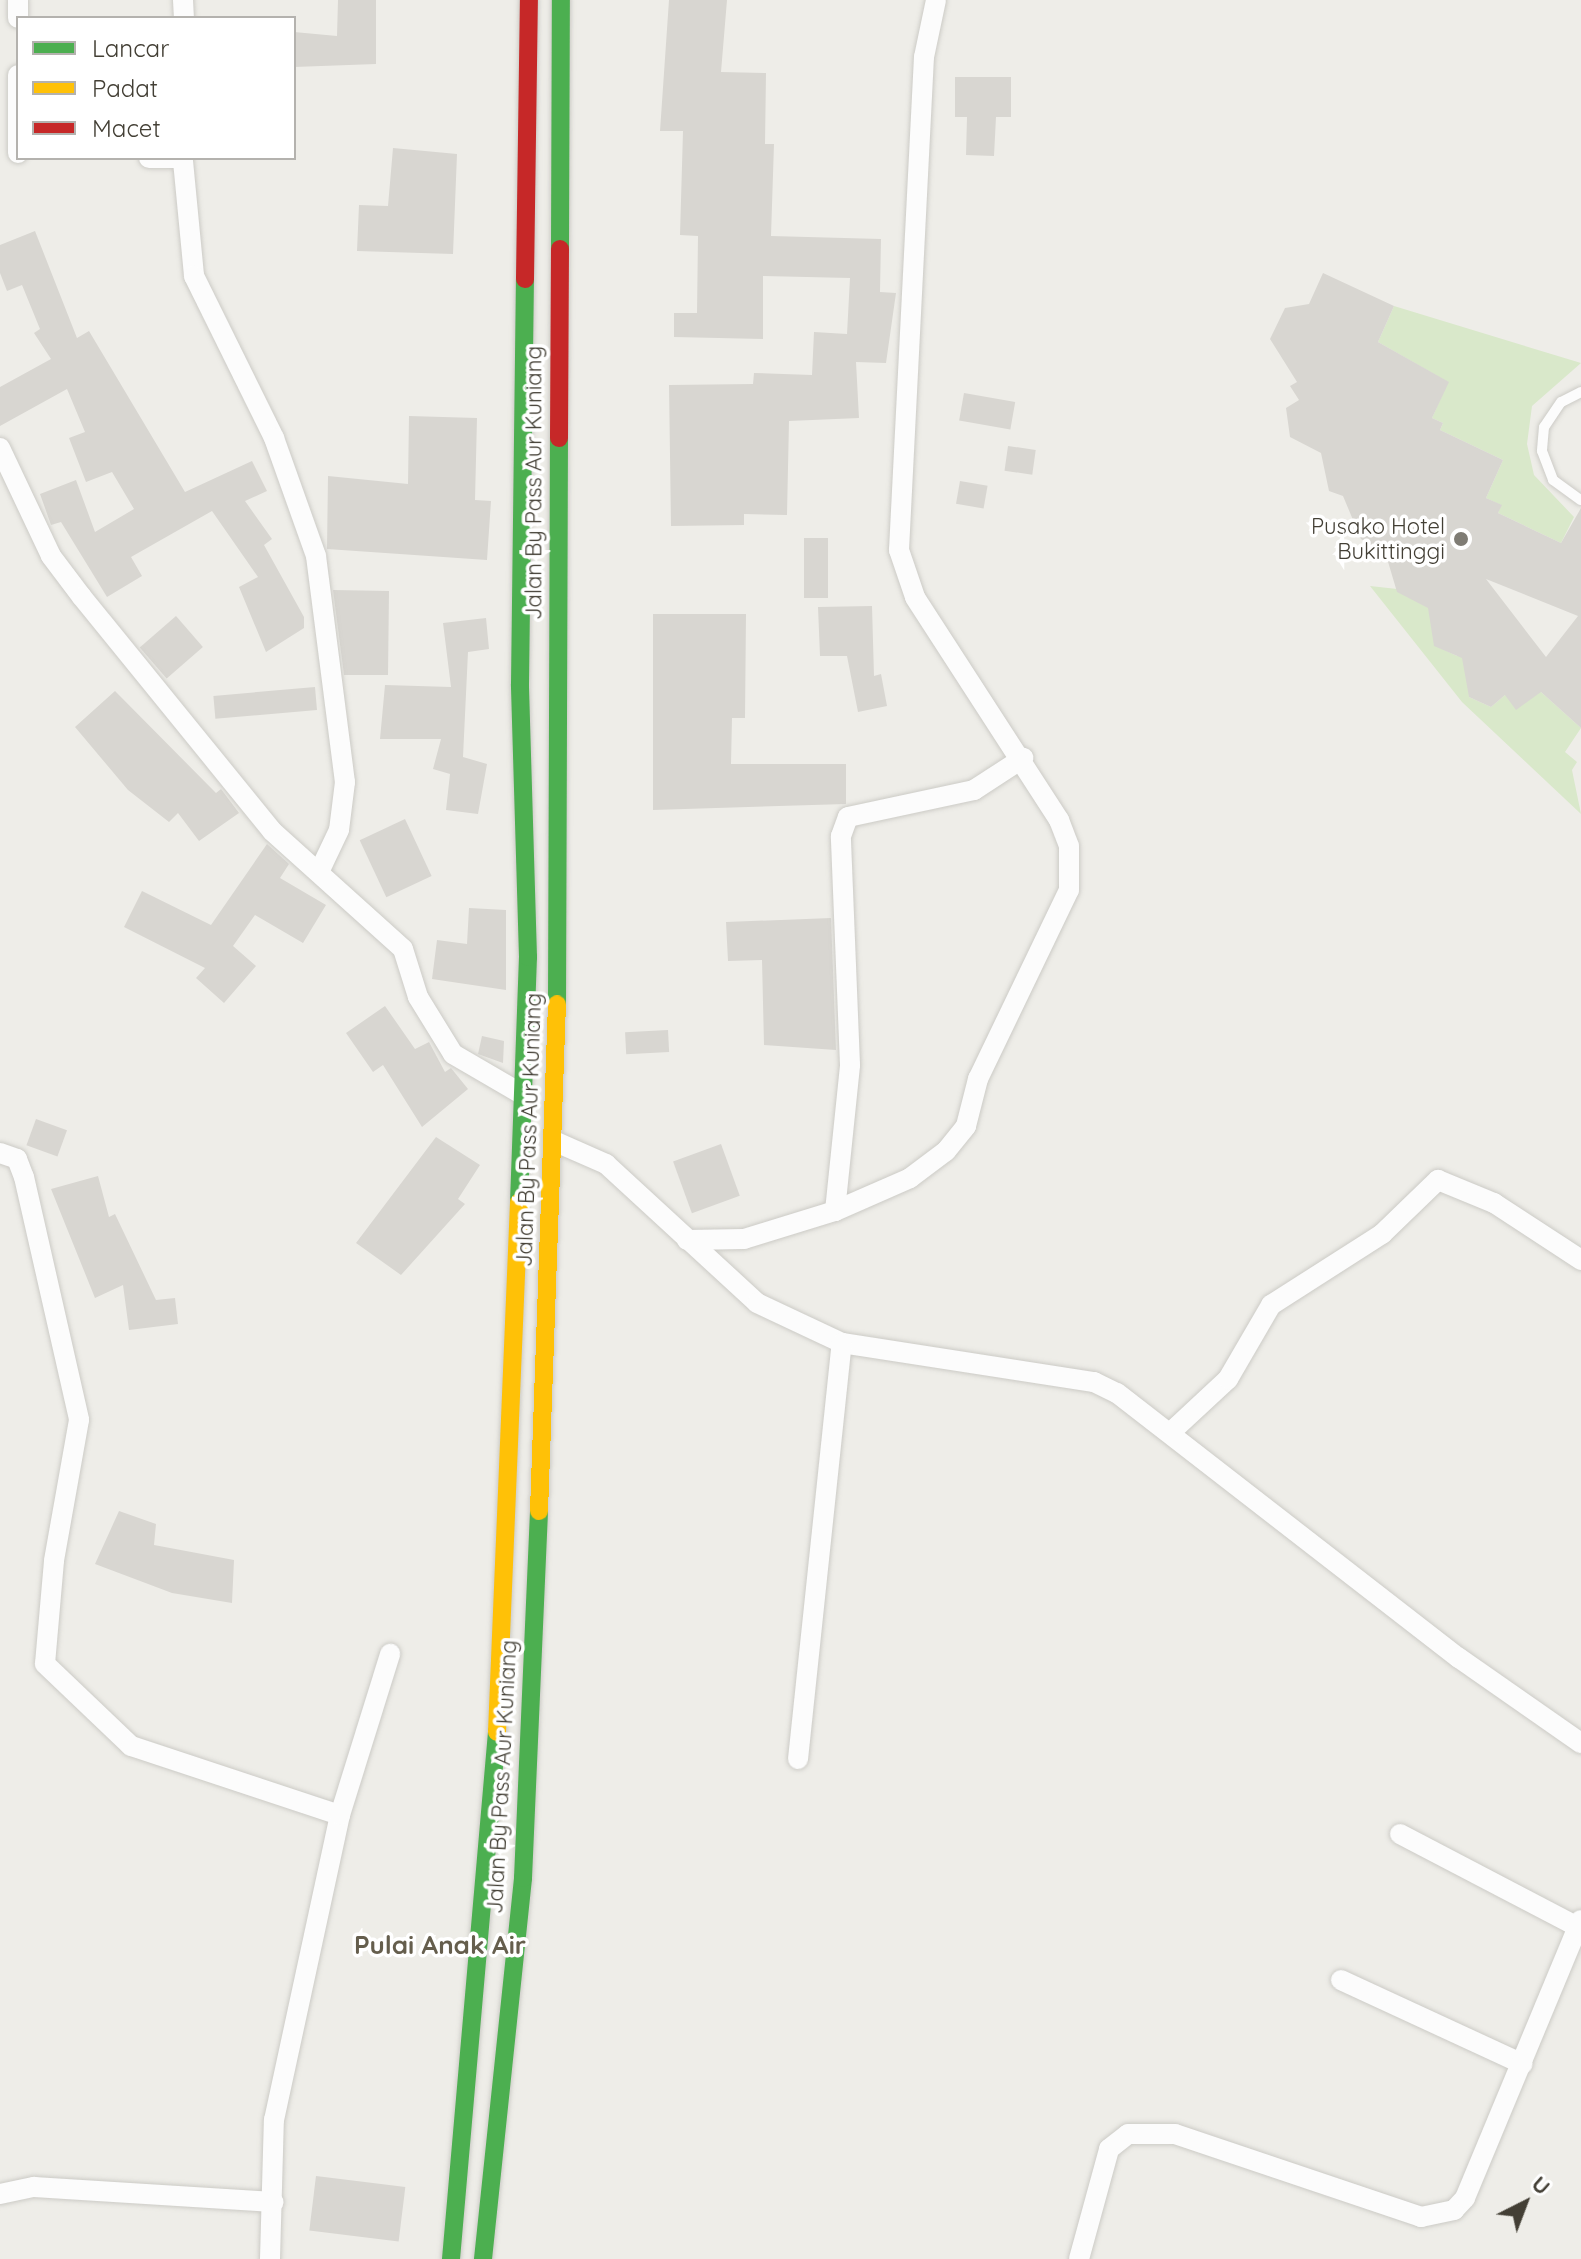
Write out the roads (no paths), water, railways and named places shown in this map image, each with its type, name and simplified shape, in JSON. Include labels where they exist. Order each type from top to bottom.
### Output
[{"type":"highway","name":"Jalan By Pass Aur Kuniang","points":[[451,2259],[491,1847],[528,957],[522,713],[529,0]]},
{"type":"highway","name":"Jalan By Pass Aur Kuniang","points":[[483,2259],[523,1878],[556,1142],[561,0]]},
{"type":"highway","points":[[522,713],[556,715]]},
{"type":"highway","points":[[504,1502],[541,1507]]},
{"type":"street","points":[[687,1240],[744,1239],[835,1211],[910,1178],[966,1126],[978,1079],[1069,890],[1069,846],[1023,758],[915,597],[899,550],[924,57],[936,0]]},
{"type":"street","points":[[183,160],[194,276],[274,438],[316,556],[345,782],[339,830],[320,870]]},
{"type":"street","points":[[0,448],[51,556],[82,597],[272,831],[320,870],[403,949],[418,997],[453,1054],[520,1093]]},
{"type":"street","points":[[835,1211],[850,1065],[841,836],[848,817],[974,790],[1023,758]]},
{"type":"street","points":[[556,1142],[606,1164],[757,1303],[842,1343],[1094,1382],[1171,1432],[1459,1658],[1581,1743]]},
{"type":"street","points":[[0,1153],[17,1159],[24,1177],[79,1420],[54,1561],[45,1664],[131,1746],[340,1815]]},
{"type":"street","points":[[1171,1432],[1228,1379],[1271,1305],[1382,1234],[1438,1180],[1494,1203],[1581,1260]]},
{"type":"street","points":[[798,1759],[842,1343]]},
{"type":"street","points":[[270,2259],[274,2120],[340,1815],[390,1654]]},
{"type":"street","points":[[1079,2259],[1109,2149],[1128,2134],[1175,2134],[1421,2217],[1440,2217],[1465,2198],[1580,1923],[1400,1834]]},
{"type":"street","points":[[1341,1980],[1523,2064]]},
{"type":"street","points":[[0,2194],[34,2187],[274,2202]]},
{"type":"lane","points":[[1581,392],[1561,402],[1544,427],[1542,451],[1553,480],[1581,500]]},
{"type":"place","name":"Pusako Hotel Bukittinggi","points":[[1461,539]]},
{"type":"district","name":"Pulai Anak Air","points":[[440,1945]]}]
